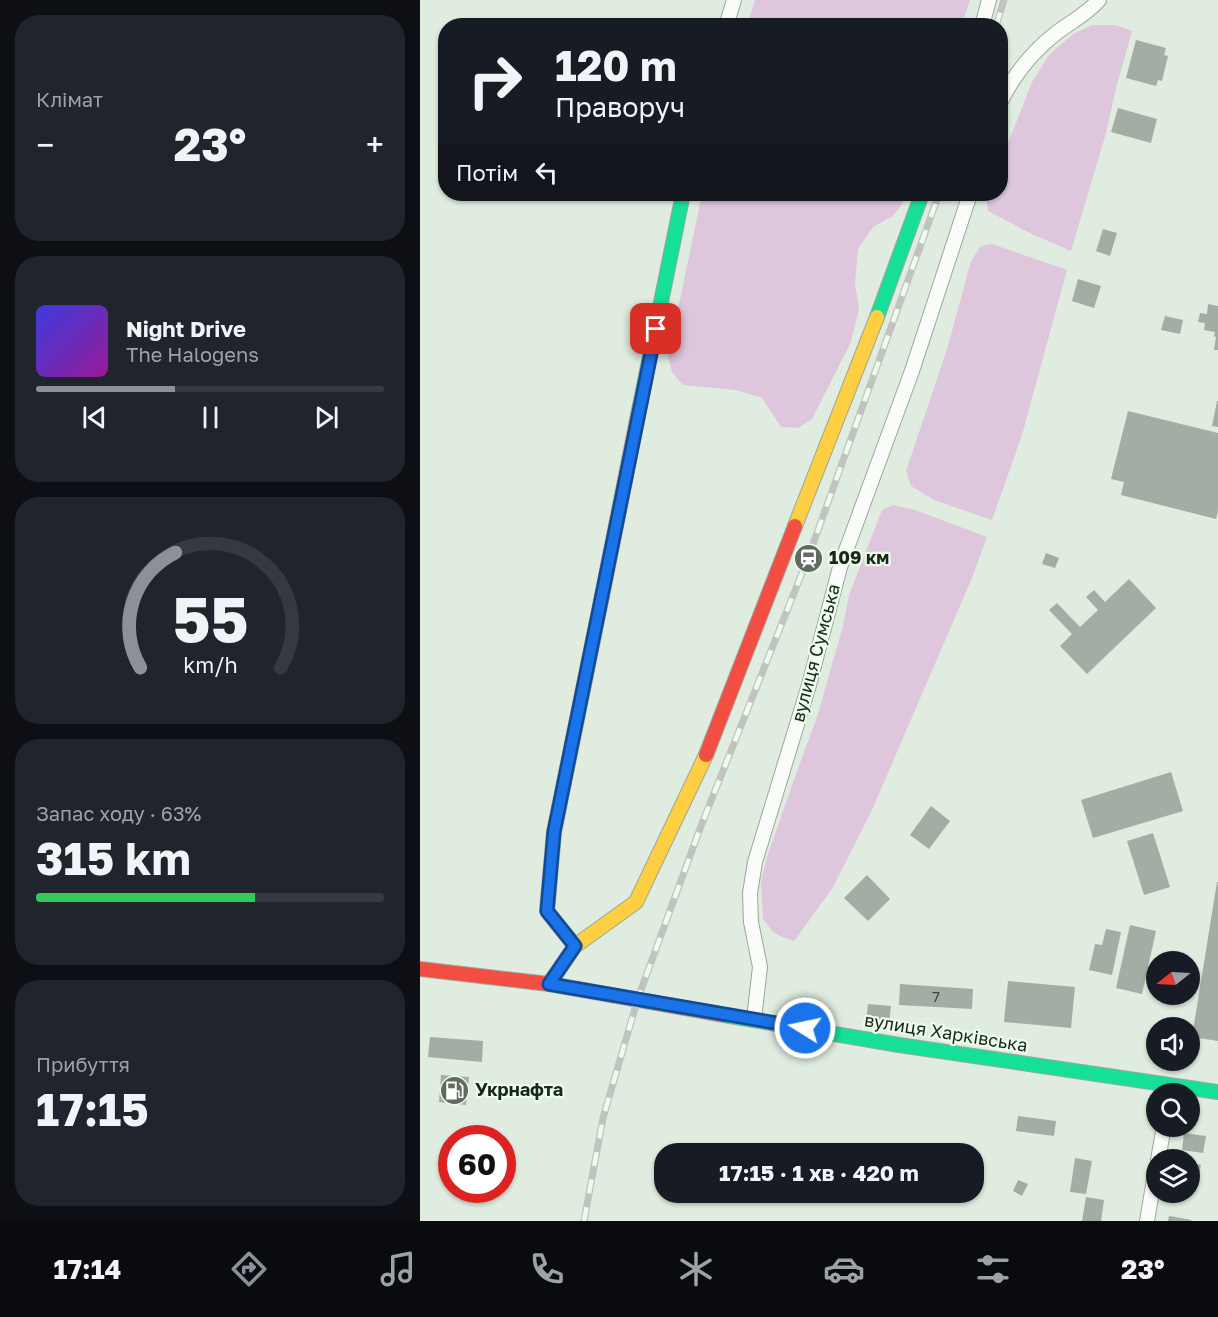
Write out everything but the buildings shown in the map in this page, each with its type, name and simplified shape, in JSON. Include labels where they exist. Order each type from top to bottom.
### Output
[{"type":"street","points":[[728,18],[734,0]]},
{"type":"street","points":[[984,18],[989,0]]},
{"type":"street","points":[[1008,89],[1019,69],[1032,56],[1054,35],[1099,0]]},
{"type":"street","points":[[575,946],[547,911],[554,832],[682,201]]},
{"type":"street","points":[[549,984],[575,946],[636,902],[701,767],[896,267],[920,201]]},
{"type":"street","name":"вулиця Сумська","points":[[754,1019],[760,967],[752,922],[750,892],[755,862],[809,685],[840,567],[912,371],[968,201]]},
{"type":"street","name":"вулиця Харківська","points":[[420,969],[549,984],[1146,1085]]},
{"type":"street","name":"вулиця Харківська","points":[[1200,1091],[1218,1092]]},
{"type":"street","points":[[1147,1221],[1150,1203]]},
{"type":"shaded area","points":[[755,0],[970,0],[964,18],[749,18]]},
{"type":"shaded area","points":[[1092,25],[1115,25],[1132,31],[1106,133],[1071,251],[988,211],[986,201],[1008,201],[1008,143],[1032,82],[1049,55],[1073,34]]},
{"type":"shaded area","points":[[701,201],[904,201],[893,216],[873,227],[858,249],[855,283],[859,310],[850,344],[812,419],[798,428],[781,427],[762,398],[736,390],[683,385],[672,372],[668,357]]},
{"type":"shaded area","points":[[992,244],[1067,270],[1022,435],[992,520],[934,500],[911,486],[906,471],[948,346],[971,261],[981,246]]},
{"type":"shaded area","points":[[893,505],[915,510],[987,537],[972,578],[872,810],[832,889],[794,941],[773,932],[763,919],[761,881],[767,857],[817,717],[843,626],[849,595],[882,510]]},
{"type":"railway","points":[[998,18],[1004,0]]},
{"type":"railway","points":[[584,1221],[603,1118],[638,998],[701,826],[808,558],[936,201]]},
{"type":"traffic: fast","points":[[638,415],[682,201]]},
{"type":"traffic: fast","points":[[877,317],[919,201]]},
{"type":"traffic: fast","points":[[575,946],[547,911],[554,832],[602,596]]},
{"type":"traffic: fast","points":[[724,1015],[899,1045],[1218,1092]]},
{"type":"traffic: slow","points":[[795,526],[877,317]]},
{"type":"traffic: slow","points":[[549,984],[575,946],[636,902],[706,755]]},
{"type":"traffic: jam","points":[[602,596],[638,415]]},
{"type":"traffic: jam","points":[[706,755],[795,526]]},
{"type":"traffic: jam","points":[[420,969],[549,984],[724,1015]]},
{"type":"place","name":"109 км","points":[[808,558]]},
{"type":"place","name":"Укрнафта","points":[[454,1090]]},
{"type":"route","points":[[656,329],[554,832],[547,911],[575,946],[549,984],[805,1028]]}]
